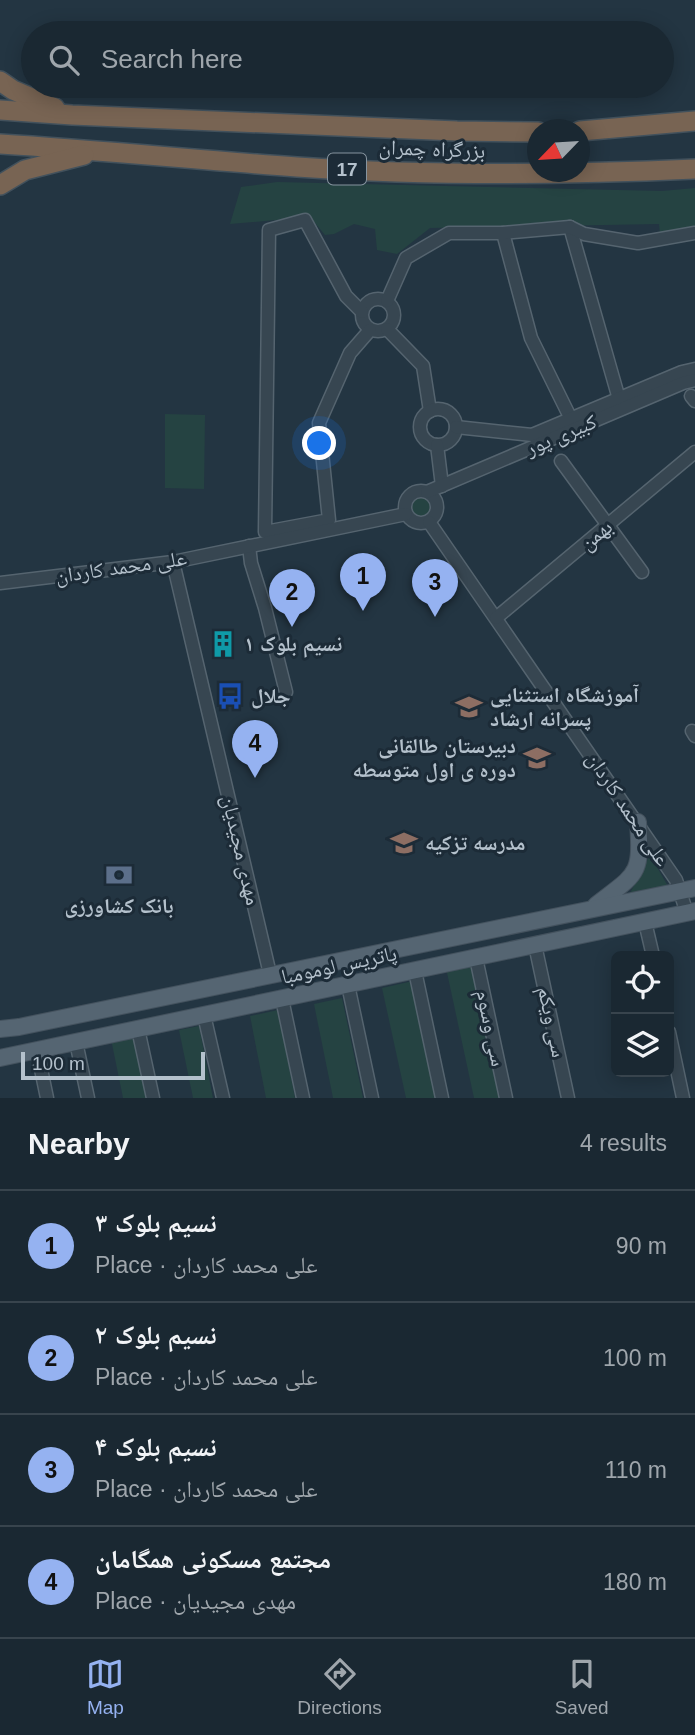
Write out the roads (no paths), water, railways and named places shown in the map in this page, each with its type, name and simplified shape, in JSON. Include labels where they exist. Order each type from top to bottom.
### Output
[{"type":"highway","points":[[0,82],[21,94]]},
{"type":"highway","points":[[31,98],[72,116]]},
{"type":"highway","name":"بزرگراه چمران","points":[[0,110],[72,116],[527,132]]},
{"type":"highway","points":[[590,130],[695,121]]},
{"type":"highway","name":"بزرگراه چمران","points":[[0,144],[298,167],[456,173],[581,174],[695,169]]},
{"type":"highway","points":[[0,171],[25,170],[100,150]]},
{"type":"highway","points":[[0,185],[25,170]]},
{"type":"main road","points":[[593,908],[628,880],[637,868],[640,855],[638,822]]},
{"type":"main road","name":"پاتریس لومومبا","points":[[0,1029],[688,889]]},
{"type":"main road","name":"پاتریس لومومبا","points":[[0,1058],[691,912]]},
{"type":"main road","points":[[494,928],[512,933],[513,940],[498,953]]},
{"type":"main road","points":[[19,1027],[13,1033],[11,1042],[14,1046],[31,1051]]},
{"type":"street","points":[[362,312],[346,296],[305,220],[269,230],[265,532],[329,520],[319,423],[349,353],[370,330]]},
{"type":"street","points":[[570,228],[619,399]]},
{"type":"street","points":[[387,301],[406,258],[449,233],[503,233],[570,228],[584,234],[638,243],[695,233]]},
{"type":"street","points":[[503,233],[531,338],[571,419]]},
{"type":"street","points":[[372,300],[387,301],[394,310],[391,326],[387,329],[370,330],[363,322],[362,312],[367,303],[372,300]]},
{"type":"street","points":[[387,329],[423,366],[430,411]]},
{"type":"street","points":[[456,427],[532,435],[695,369]]},
{"type":"street","name":"کبیری پور","points":[[427,492],[695,380]]},
{"type":"street","points":[[436,409],[447,412],[455,421],[456,427],[452,438],[437,445],[426,441],[420,431],[421,419],[436,409]]},
{"type":"street","points":[[437,445],[442,486]]},
{"type":"street","name":"بهمن","points":[[496,618],[695,452]]},
{"type":"street","points":[[561,461],[642,572]]},
{"type":"street","points":[[416,492],[427,492],[437,504],[436,514],[429,522],[413,522],[406,514],[407,498],[416,492]]},
{"type":"street","name":"علی محمد کاردان","points":[[0,583],[173,562],[406,514]]},
{"type":"street","name":"علی محمد کاردان","points":[[429,522],[638,822],[688,889],[691,912]]},
{"type":"street","points":[[249,546],[251,563],[286,692]]},
{"type":"street","name":"مهدی مجیدیان","points":[[173,562],[270,974]]},
{"type":"street","points":[[645,922],[652,951]]},
{"type":"street","name":"سی ویکم","points":[[535,945],[568,1098]]},
{"type":"street","name":"سی وسوم","points":[[476,958],[506,1098]]},
{"type":"street","points":[[415,971],[442,1098]]},
{"type":"street","points":[[348,985],[372,1098]]},
{"type":"street","points":[[282,999],[303,1098]]},
{"type":"street","points":[[204,1015],[222,1098]]},
{"type":"street","points":[[138,1029],[153,1098]]},
{"type":"street","points":[[76,1042],[88,1098]]},
{"type":"street","points":[[31,1051],[47,1098]]},
{"type":"street","points":[[674,1056],[683,1098]]},
{"type":"place","name":"نسیم بلوک ۳","points":[[363,611]]},
{"type":"place","name":"نسیم بلوک ۴","points":[[435,617]]},
{"type":"place","name":"نسیم بلوک ۲","points":[[292,627]]},
{"type":"place","name":"نسیم بلوک ۱","points":[[223,644]]},
{"type":"place","name":"جلال","points":[[230,696]]},
{"type":"place","name":"آموزشگاه استثنایی پسرانه ارشاد","points":[[469,707]]},
{"type":"place","name":"دبیرستان طالقانی دوره ی اول متوسطه","points":[[537,758]]},
{"type":"place","name":"مجتمع مسکونی همگامان","points":[[255,778]]},
{"type":"place","name":"مدرسه تزکیه","points":[[404,843]]},
{"type":"place","name":"بانک کشاورزی","points":[[119,875]]}]
